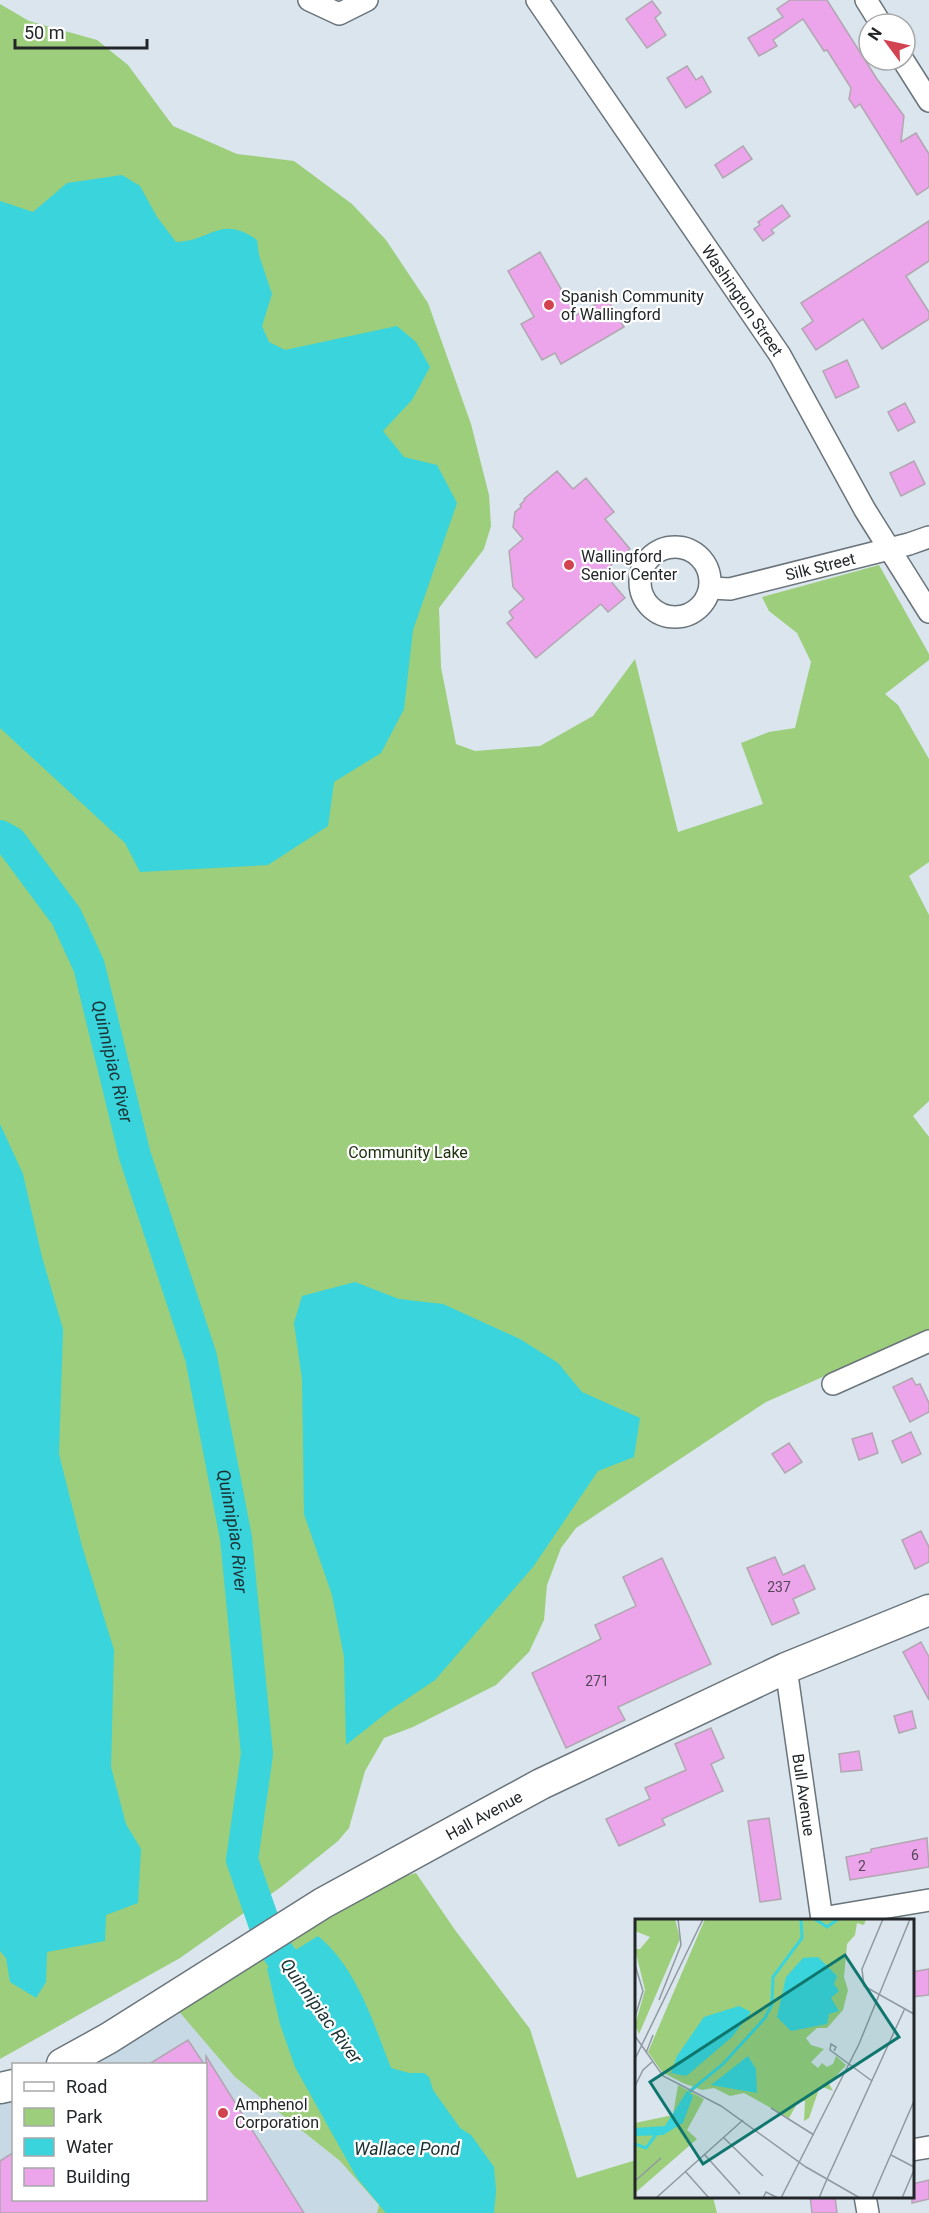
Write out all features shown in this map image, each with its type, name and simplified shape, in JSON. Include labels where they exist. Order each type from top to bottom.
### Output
[{"type":"main road","name":"Hall Avenue","points":[[64,2063],[109,2038],[323,1902],[541,1784],[786,1668],[929,1610]]},
{"type":"street","points":[[309,0],[339,14],[367,0]]},
{"type":"street","name":"Washington Street","points":[[537,0],[780,355],[865,510],[929,612]]},
{"type":"street","points":[[911,72],[929,101]]},
{"type":"street","name":"Silk Street","points":[[711,588],[730,589],[929,537]]},
{"type":"street","points":[[833,1384],[929,1341]]},
{"type":"street","name":"Bull Avenue","points":[[786,1668],[822,1919]]},
{"type":"street","points":[[822,1919],[929,1900]]},
{"type":"street","points":[[914,2150],[929,2147]]},
{"type":"street","points":[[865,2198],[868,2213]]},
{"type":"shaded area","points":[[179,2010],[235,2077],[340,2161],[379,2205],[377,2213],[0,2213],[0,2102],[12,2100],[12,2201],[207,2201],[207,2063],[90,2063]]},
{"type":"green space","name":"Community Lake","points":[[0,4],[29,21],[97,40],[128,65],[173,126],[237,154],[294,161],[352,204],[386,240],[428,303],[471,424],[489,495],[491,526],[484,549],[439,608],[441,667],[456,744],[475,751],[540,746],[593,716],[635,659],[678,832],[763,804],[741,743],[769,732],[795,728],[811,662],[797,633],[769,611],[762,597],[879,565],[929,654],[929,660],[885,694],[898,705],[929,759],[929,862],[909,876],[929,915],[929,1101],[913,1116],[929,1137],[929,1330],[766,1402],[576,1528],[561,1548],[547,1585],[544,1620],[529,1652],[496,1685],[413,1727],[384,1738],[365,1771],[349,1828],[338,1841],[281,1887],[180,1958],[0,2059]]},
{"type":"green space","points":[[416,1873],[455,1930],[530,2029],[577,2178],[635,2160],[635,2198],[713,2198],[717,2213],[377,2213],[379,2205],[340,2161],[235,2077],[176,2008],[380,1882]]},
{"type":"water","points":[[122,175],[140,186],[157,217],[176,242],[188,241],[225,229],[234,229],[257,240],[259,255],[272,294],[262,326],[269,342],[285,350],[397,326],[416,342],[430,367],[412,400],[383,431],[404,457],[437,465],[457,503],[413,630],[404,709],[381,753],[334,782],[328,826],[268,865],[140,872],[125,843],[0,728],[0,201],[33,212],[67,183]]},
{"type":"water","points":[[0,1124],[23,1174],[42,1257],[63,1329],[59,1454],[82,1546],[114,1650],[111,1767],[126,1824],[141,1849],[138,1903],[106,1915],[105,1941],[47,1952],[46,1982],[36,1998],[10,1982],[6,1958],[0,1951]]},
{"type":"water","points":[[355,1282],[399,1299],[443,1304],[520,1339],[558,1363],[582,1392],[640,1418],[634,1457],[598,1471],[533,1567],[435,1680],[389,1711],[346,1745],[344,1657],[332,1595],[304,1514],[302,1379],[294,1323],[302,1296]]},
{"type":"water","name":"Wallace Pond","points":[[318,1936],[332,1949],[353,1980],[370,2014],[391,2068],[409,2073],[424,2073],[429,2077],[433,2090],[460,2128],[471,2135],[494,2167],[496,2191],[494,2213],[386,2213],[357,2178],[295,2067],[280,2024],[267,1968]]},
{"type":"building","points":[[790,0],[827,0],[857,47],[857,72],[873,72],[904,116],[901,142],[916,133],[929,154],[929,187],[917,195],[860,104],[855,108],[849,99],[851,88],[827,50],[824,51],[803,19],[773,40],[777,46],[759,56],[748,38],[783,17],[777,9]]},
{"type":"building","points":[[652,1],[661,13],[655,18],[666,35],[647,48],[626,19]]},
{"type":"building","points":[[687,66],[696,80],[702,76],[711,92],[686,108],[667,78]]},
{"type":"building","points":[[743,146],[752,159],[723,178],[715,165]]},
{"type":"building","points":[[782,205],[790,216],[771,230],[774,233],[763,241],[754,229],[760,225],[758,222]]},
{"type":"building","points":[[929,221],[929,261],[906,276],[929,312],[929,319],[882,349],[863,319],[816,350],[802,329],[813,321],[801,303]]},
{"type":"building","name":"Spanish Community of Wallingford","points":[[540,252],[576,315],[607,298],[624,327],[561,364],[555,353],[542,360],[521,324],[534,317],[508,271]]},
{"type":"building","points":[[847,360],[859,387],[836,398],[823,371]]},
{"type":"building","points":[[905,403],[915,422],[898,431],[888,412]]},
{"type":"building","points":[[914,461],[925,484],[901,496],[890,473]]},
{"type":"building","name":"Wallingford Senior Center","points":[[557,471],[573,489],[586,478],[614,512],[605,519],[630,549],[603,572],[625,598],[608,612],[601,604],[536,658],[507,623],[513,618],[509,612],[524,599],[513,587],[509,551],[523,539],[513,527],[515,512],[521,507],[524,499]]},
{"type":"building","points":[[912,1378],[916,1385],[920,1384],[929,1403],[929,1412],[910,1422],[893,1387]]},
{"type":"building","points":[[911,1432],[921,1454],[902,1463],[892,1441]]},
{"type":"building","points":[[872,1433],[878,1453],[859,1460],[852,1439]]},
{"type":"building","points":[[789,1443],[802,1462],[785,1473],[772,1454]]},
{"type":"building","points":[[921,1531],[929,1547],[929,1562],[915,1569],[902,1540]]},
{"type":"building","points":[[775,1557],[783,1575],[804,1565],[815,1589],[793,1599],[799,1613],[772,1625],[747,1568]]},
{"type":"building","points":[[662,1558],[711,1664],[618,1707],[625,1720],[566,1748],[532,1673],[601,1639],[595,1625],[636,1606],[623,1577]]},
{"type":"building","points":[[921,1642],[929,1657],[929,1700],[903,1652]]},
{"type":"building","points":[[912,1711],[916,1728],[899,1733],[894,1716]]},
{"type":"building","points":[[711,1728],[724,1758],[711,1764],[723,1791],[662,1819],[665,1825],[619,1846],[606,1819],[650,1799],[645,1788],[686,1770],[675,1744]]},
{"type":"building","points":[[859,1751],[862,1770],[841,1772],[839,1754]]},
{"type":"building","points":[[769,1818],[781,1899],[760,1902],[748,1821]]},
{"type":"building","points":[[927,1838],[929,1867],[850,1880],[846,1857],[871,1852],[871,1849]]},
{"type":"building","points":[[929,1969],[929,1995],[914,1997],[914,1972]]},
{"type":"building","name":"Amphenol Corporation","points":[[188,2040],[203,2063],[151,2063]]},
{"type":"building","name":"Amphenol Corporation","points":[[206,2056],[304,2213],[0,2213],[0,2161],[12,2153],[12,2201],[207,2201]]},
{"type":"building","points":[[929,2180],[929,2199],[912,2203],[914,2184]]},
{"type":"building","points":[[810,2198],[835,2198],[837,2213],[812,2213]]},
{"type":"waterway","name":"Quinnipiac River","points":[[0,836],[11,842],[66,916],[89,966],[135,1156],[201,1357],[236,1538],[257,1754],[242,1860],[271,1943],[309,1994]]},
{"type":"place","name":"Spanish Community of Wallingford","points":[[549,305]]},
{"type":"place","name":"Wallingford Senior Center","points":[[569,565]]},
{"type":"place","name":"Amphenol Corporation","points":[[223,2113]]}]
